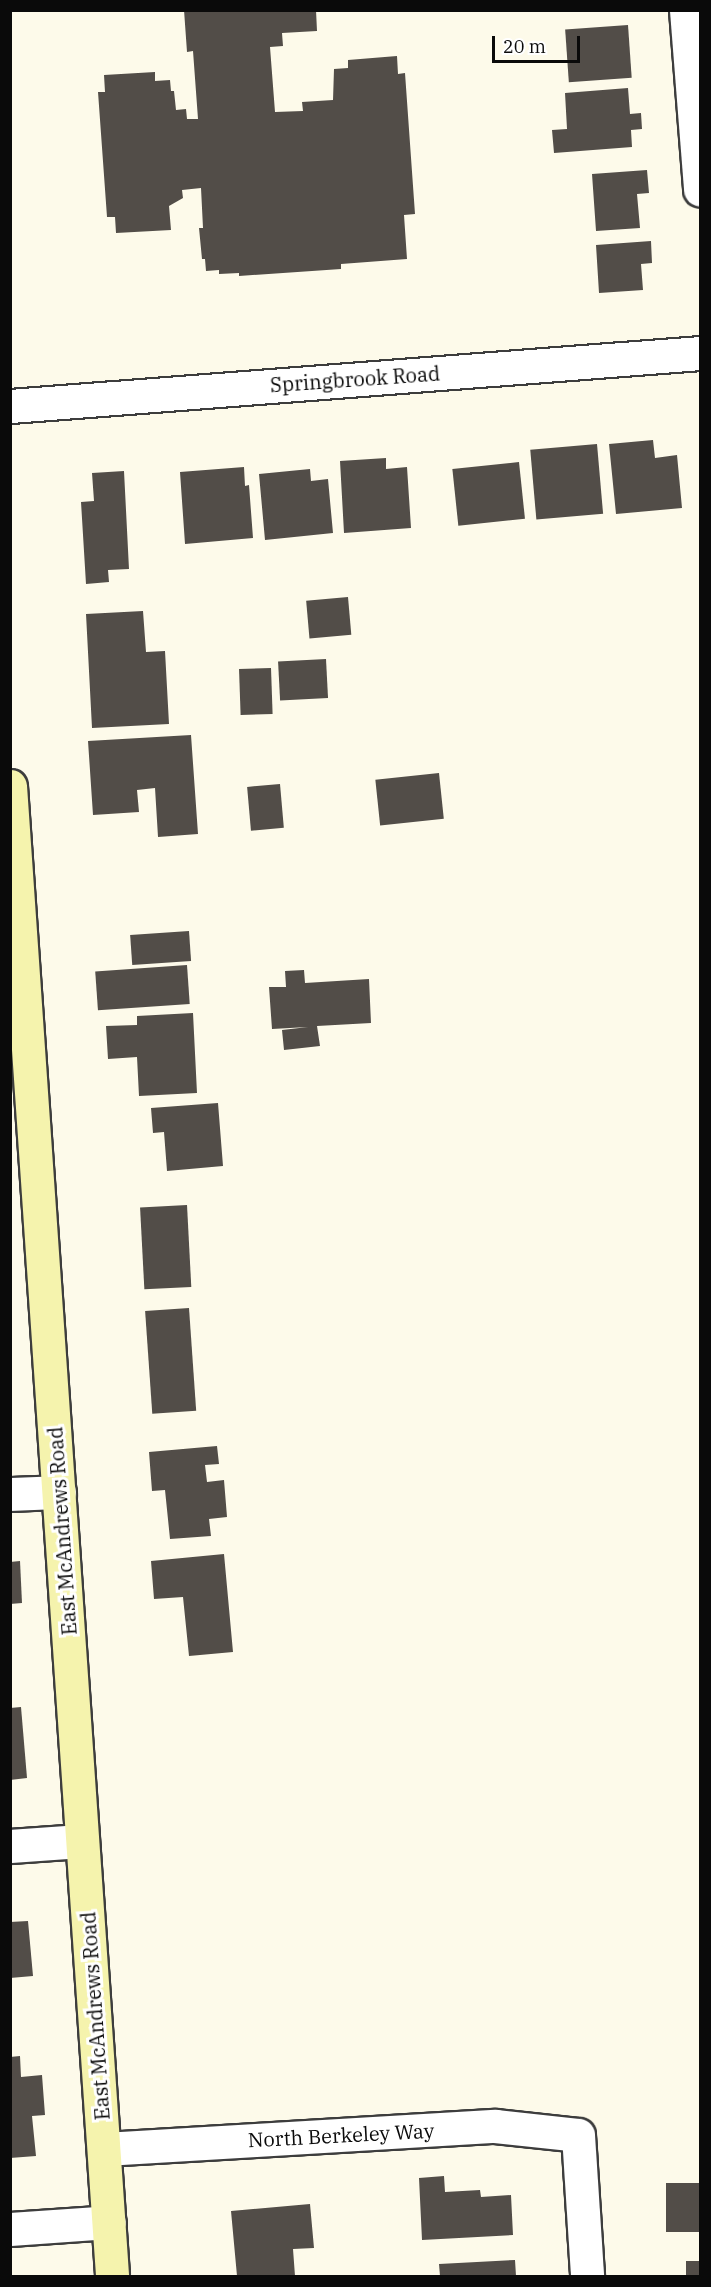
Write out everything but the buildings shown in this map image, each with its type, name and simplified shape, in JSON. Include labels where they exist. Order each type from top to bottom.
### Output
[{"type":"main road","name":"East McAndrews Road","points":[[10,786],[112,2277]]},
{"type":"street","points":[[686,10],[700,189]]},
{"type":"street","name":"Springbrook Road","points":[[10,406],[700,353]]},
{"type":"street","points":[[10,1494],[59,1492]]},
{"type":"street","points":[[10,1846],[82,1841]]},
{"type":"street","name":"North Berkeley Way","points":[[104,2148],[495,2126],[578,2135],[587,2277]]},
{"type":"street","points":[[10,2229],[109,2222]]}]
